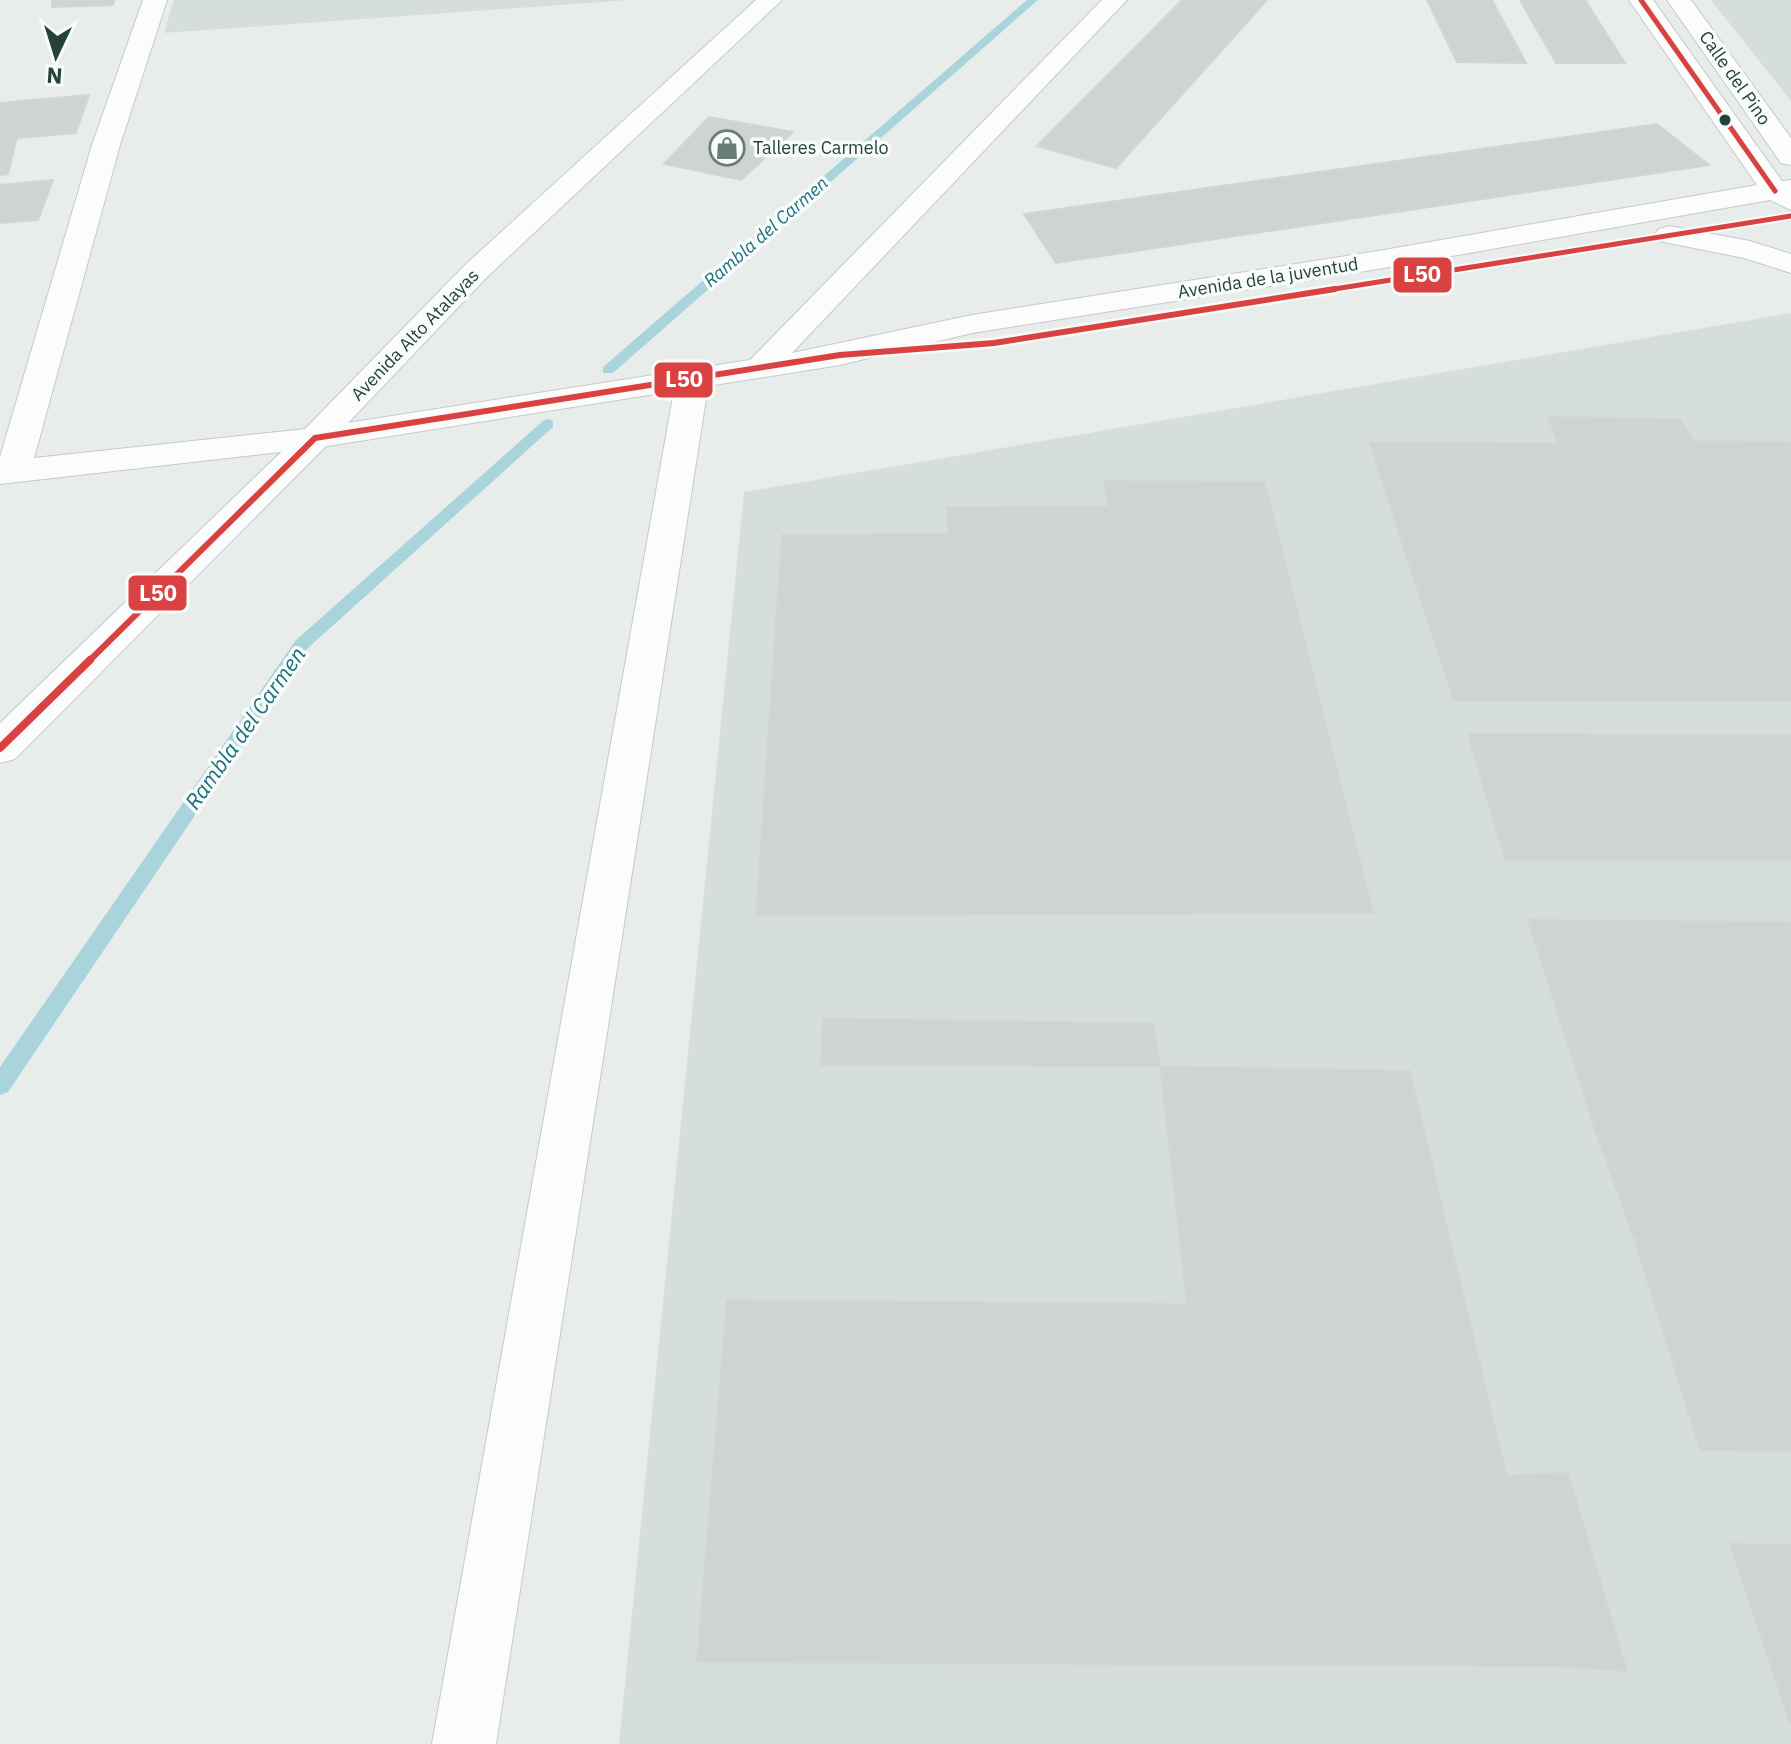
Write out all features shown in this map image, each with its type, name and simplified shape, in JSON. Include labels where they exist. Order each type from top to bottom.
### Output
[{"type":"street","points":[[6,472],[101,160],[155,0]]},
{"type":"street","name":"Avenida Alto Atalayas","points":[[0,748],[315,438],[476,271],[770,0]]},
{"type":"street","points":[[760,368],[1115,0]]},
{"type":"street","name":"Calle del Pino","points":[[1641,0],[1788,201]]},
{"type":"street","name":"Calle del Pino","points":[[1679,0],[1791,157]]},
{"type":"street","name":"Avenida de la juventud","points":[[6,472],[315,438],[840,355],[972,324],[1378,260],[1788,201]]},
{"type":"street","name":"Avenida de la juventud","points":[[840,355],[994,343],[1669,235],[1788,201]]},
{"type":"street","points":[[1669,235],[1736,247],[1791,264]]},
{"type":"street","points":[[464,1744],[693,378]]},
{"type":"shaded area","points":[[174,0],[630,0],[164,33]]},
{"type":"shaded area","points":[[1711,0],[1791,0],[1791,101]]},
{"type":"shaded area","points":[[1791,313],[1791,1744],[619,1744],[744,492]]},
{"type":"building","points":[[52,0],[114,0],[113,5],[52,7]]},
{"type":"building","points":[[1182,0],[1267,0],[1116,168],[1037,146]]},
{"type":"building","points":[[1427,0],[1492,0],[1526,63],[1457,62]]},
{"type":"building","points":[[1520,0],[1585,0],[1625,63],[1556,63]]},
{"type":"building","points":[[89,95],[79,124],[0,130],[0,103]]},
{"type":"building","name":"Talleres Carmelo","points":[[709,117],[793,132],[741,180],[664,164]]},
{"type":"building","points":[[79,124],[76,133],[17,138],[15,145],[0,146],[0,130]]},
{"type":"building","points":[[1657,124],[1709,165],[1056,263],[1024,214]]},
{"type":"building","points":[[15,145],[8,174],[0,175],[0,146]]},
{"type":"building","points":[[53,180],[38,220],[0,223],[0,185]]},
{"type":"building","points":[[1548,417],[1680,419],[1693,441],[1791,442],[1791,701],[1454,701],[1369,442],[1558,443]]},
{"type":"building","points":[[1104,481],[1265,482],[1373,913],[756,915],[782,535],[948,534],[947,507],[1108,506]]},
{"type":"building","points":[[1468,734],[1791,735],[1791,860],[1505,860]]},
{"type":"building","points":[[1528,920],[1791,922],[1791,1135],[1596,1133]]},
{"type":"building","points":[[823,1018],[1153,1024],[1160,1066],[821,1065]]},
{"type":"building","points":[[1160,1066],[1410,1071],[1466,1307],[1187,1304]]},
{"type":"building","points":[[1596,1133],[1791,1135],[1791,1239],[1634,1238]]},
{"type":"building","points":[[1634,1238],[1791,1239],[1791,1451],[1700,1450]]},
{"type":"building","points":[[727,1300],[1466,1307],[1553,1666],[697,1662]]},
{"type":"building","points":[[1568,1473],[1627,1671],[1553,1666],[1507,1475]]},
{"type":"building","points":[[1730,1544],[1791,1545],[1791,1726]]},
{"type":"waterway","name":"Rambla del Carmen","points":[[608,370],[1033,0]]},
{"type":"waterway","name":"Rambla del Carmen","points":[[0,1085],[302,644],[548,424]]},
{"type":"transit line","name":"L50","points":[[1641,0],[1775,191]]},
{"type":"transit line","name":"L50","points":[[315,438],[840,355],[994,343],[1791,216]]},
{"type":"transit line","name":"L50","points":[[0,748],[315,438]]},
{"type":"place","name":"Talleres Carmelo","points":[[727,148]]}]
